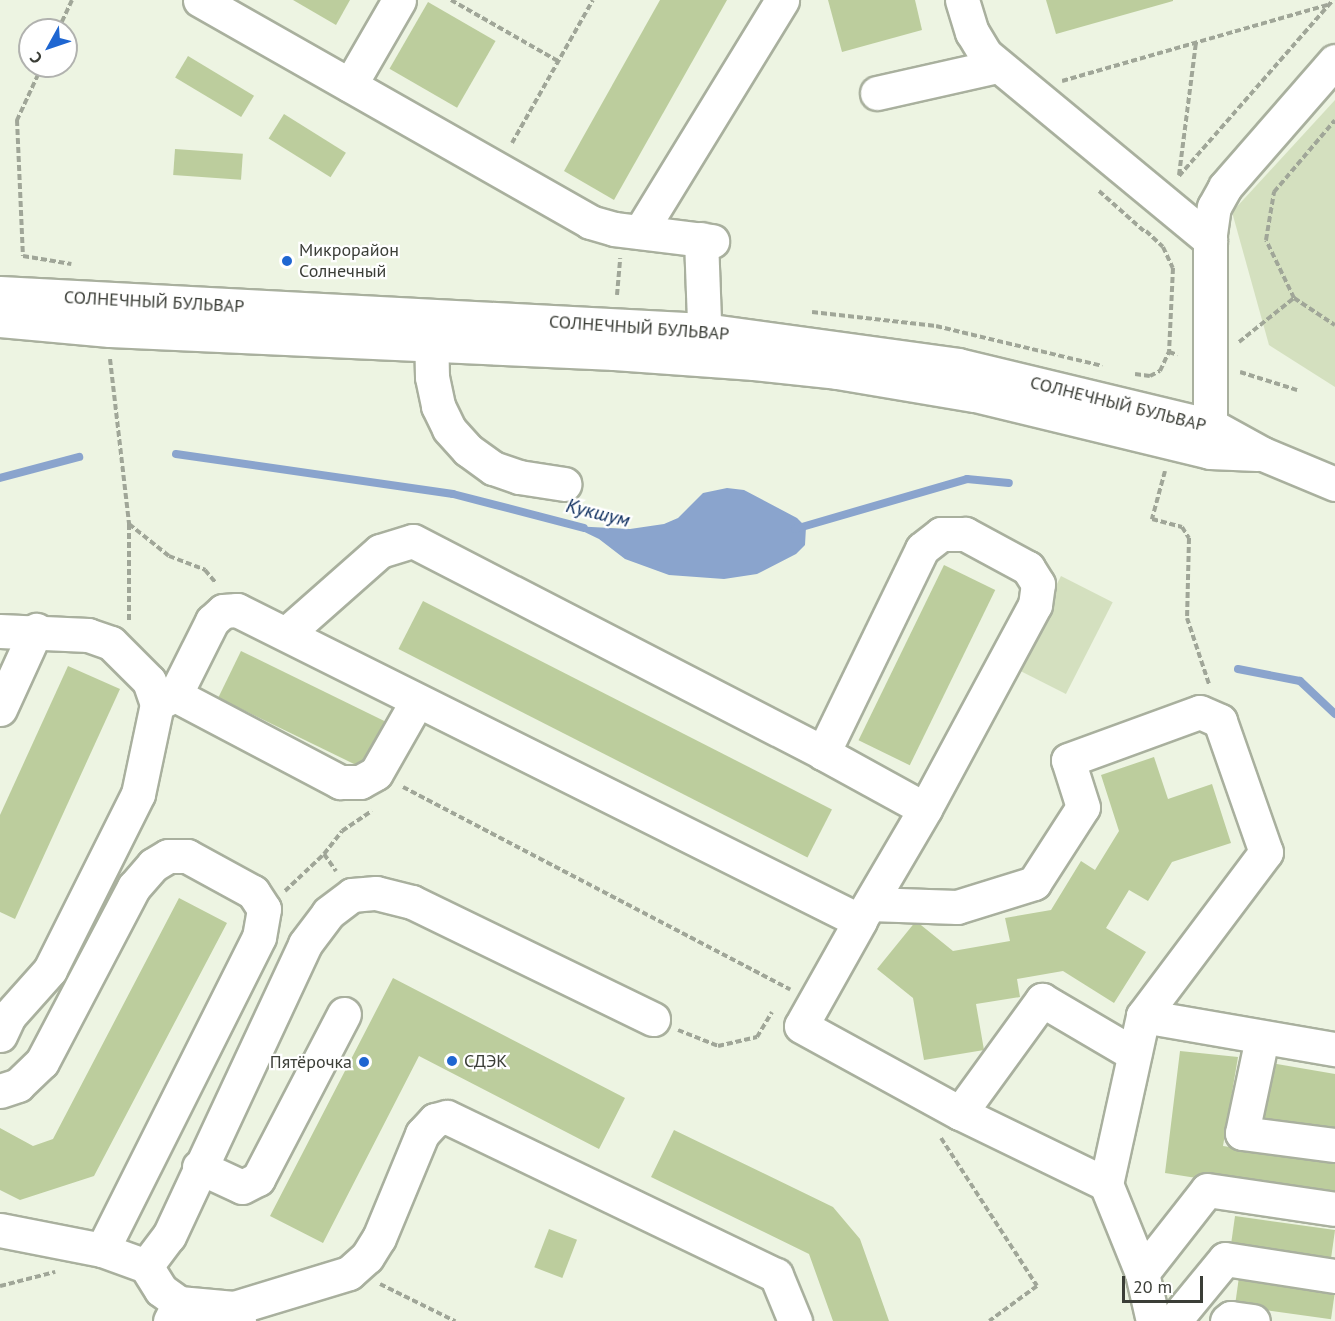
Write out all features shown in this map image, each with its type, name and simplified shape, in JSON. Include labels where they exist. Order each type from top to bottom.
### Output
[{"type":"street","points":[[350,85],[399,0]]},
{"type":"street","points":[[631,231],[782,0]]},
{"type":"street","points":[[962,0],[977,44],[998,66],[1028,91],[1172,189],[1210,240]]},
{"type":"street","points":[[217,4],[350,85],[590,222],[631,231],[706,240],[705,344]]},
{"type":"street","points":[[1211,439],[1210,240],[1214,207],[1225,187],[1335,61]]},
{"type":"street","points":[[877,93],[998,66]]},
{"type":"street","name":"СОЛНЕЧНЫЙ БУЛЬВАР","points":[[0,293],[431,331],[705,344],[958,365],[1272,457],[1335,484]]},
{"type":"street","name":"СОЛНЕЧНЫЙ БУЛЬВАР","points":[[0,320],[111,330],[431,331]]},
{"type":"street","points":[[431,331],[438,406],[449,429],[468,450],[493,468],[519,477],[564,483]]},
{"type":"street","points":[[823,753],[922,549],[941,534],[965,534],[1028,568],[1038,584],[1035,605],[925,809],[808,1014],[948,1122],[1106,1184]]},
{"type":"street","points":[[287,633],[380,551],[413,541],[823,753],[925,809]]},
{"type":"street","points":[[0,1035],[9,1016],[50,970],[138,794],[166,700],[212,621],[223,611],[237,610],[287,633],[417,701],[865,913],[957,907],[1034,883],[1083,807],[1068,760],[1200,712],[1220,721],[1266,852],[1143,1016],[1106,1184],[1142,1273],[1153,1321]]},
{"type":"street","points":[[0,630],[36,630],[88,635],[111,643],[129,657],[166,700],[340,782],[386,784],[417,701]]},
{"type":"street","points":[[0,709],[36,630]]},
{"type":"street","points":[[0,1091],[18,1085],[42,1062],[135,887],[153,865],[168,856],[187,856],[253,892],[264,909],[260,937],[102,1251]]},
{"type":"street","points":[[146,1266],[169,1236],[199,1167],[305,944],[328,913],[352,895],[376,893],[412,902],[653,1018]]},
{"type":"street","points":[[948,1122],[1042,1000],[1134,1054]]},
{"type":"street","points":[[199,1167],[242,1187],[258,1179],[344,1014]]},
{"type":"street","points":[[1143,1016],[1335,1049]]},
{"type":"street","points":[[1262,1038],[1242,1133],[1335,1145]]},
{"type":"street","points":[[0,1230],[102,1251],[146,1266],[175,1312],[237,1315],[349,1273],[367,1257],[379,1238],[422,1134],[435,1120],[447,1118],[776,1275],[795,1321]]},
{"type":"street","points":[[1142,1273],[1207,1190],[1335,1209]]},
{"type":"street","points":[[1174,1321],[1226,1259],[1335,1276]]},
{"type":"street","points":[[1227,1321],[1231,1318],[1253,1321]]},
{"type":"path","points":[[64,18],[72,0]]},
{"type":"path","points":[[451,0],[558,61]]},
{"type":"path","points":[[497,169],[593,0]]},
{"type":"path","points":[[1028,91],[1331,2]]},
{"type":"path","points":[[1145,232],[1172,189],[1331,2]]},
{"type":"path","points":[[1172,189],[1196,42]]},
{"type":"path","points":[[17,120],[36,78]]},
{"type":"path","points":[[1335,120],[1274,192],[1266,240],[1294,298],[1335,325]]},
{"type":"path","points":[[1095,187],[1163,247],[1173,268],[1169,352],[1160,371],[1150,376],[1127,372]]},
{"type":"path","points":[[617,296],[631,231]]},
{"type":"path","points":[[1239,352],[1239,342],[1294,298]]},
{"type":"path","points":[[1169,352],[1178,355]]},
{"type":"path","points":[[99,357],[122,359]]},
{"type":"path","points":[[110,358],[129,524],[129,657]]},
{"type":"path","points":[[1240,362],[1240,372],[1297,390]]},
{"type":"path","points":[[1155,468],[1166,471],[1152,519],[1182,527],[1189,538],[1187,618],[1220,721]]},
{"type":"path","points":[[129,524],[169,556],[205,570],[237,610]]},
{"type":"path","points":[[386,784],[406,789],[808,1014]]},
{"type":"path","points":[[386,784],[406,789]]},
{"type":"path","points":[[264,909],[324,854],[342,831],[379,807]]},
{"type":"path","points":[[653,1018],[718,1046],[757,1037],[773,1010],[808,1014]]},
{"type":"path","points":[[948,1122],[1037,1286],[989,1321]]},
{"type":"path","points":[[349,1273],[382,1284],[455,1321]]},
{"type":"green space","points":[[1335,100],[1335,387],[1269,345],[1232,212]]},
{"type":"green space","points":[[1061,576],[1113,602],[1066,694],[1014,668]]},
{"type":"water","points":[[727,488],[744,490],[797,518],[806,527],[805,545],[796,554],[757,574],[724,579],[669,575],[625,559],[599,539],[572,526],[630,529],[664,524],[678,518],[703,493]]},
{"type":"building","points":[[293,0],[350,0],[336,25]]},
{"type":"building","points":[[660,0],[727,0],[614,200],[564,171]]},
{"type":"building","points":[[828,0],[915,0],[922,30],[842,52]]},
{"type":"building","points":[[1046,0],[1173,0],[1173,1],[1056,34]]},
{"type":"building","points":[[428,2],[496,41],[457,108],[390,69]]},
{"type":"building","points":[[188,56],[254,96],[241,117],[175,77]]},
{"type":"building","points":[[284,114],[346,153],[331,177],[269,139]]},
{"type":"building","points":[[175,149],[243,154],[241,180],[173,175]]},
{"type":"building","points":[[944,565],[995,590],[910,765],[859,740]]},
{"type":"building","points":[[423,601],[832,809],[807,857],[398,649]]},
{"type":"building","points":[[241,651],[385,721],[362,768],[218,698]]},
{"type":"building","points":[[68,666],[120,689],[15,919],[0,912],[0,815]]},
{"type":"building","points":[[1154,757],[1168,799],[1212,784],[1231,843],[1172,862],[1148,901],[1129,890],[1106,928],[1146,952],[1114,1003],[1063,971],[1017,979],[1020,997],[976,1004],[984,1050],[924,1060],[913,998],[877,969],[916,921],[953,951],[1010,941],[1005,918],[1051,910],[1081,861],[1095,870],[1119,831],[1101,775]]},
{"type":"building","points":[[179,898],[227,923],[94,1176],[20,1200],[0,1190],[0,1128],[33,1146],[53,1139]]},
{"type":"building","points":[[393,978],[625,1098],[599,1149],[419,1056],[323,1243],[270,1216]]},
{"type":"building","points":[[1180,1051],[1238,1057],[1223,1146],[1335,1162],[1335,1200],[1165,1173]]},
{"type":"building","points":[[1271,1063],[1335,1074],[1335,1130],[1258,1119]]},
{"type":"building","points":[[674,1130],[833,1207],[860,1239],[889,1321],[833,1321],[809,1254],[651,1177]]},
{"type":"building","points":[[1235,1216],[1335,1230],[1330,1263],[1230,1249]]},
{"type":"building","points":[[549,1229],[577,1240],[562,1278],[534,1267]]},
{"type":"building","points":[[1239,1277],[1335,1290],[1331,1319],[1235,1306]]},
{"type":"waterway","name":"Кукшум","points":[[176,454],[453,494],[584,528]]},
{"type":"waterway","name":"Кукшум","points":[[0,478],[79,457]]},
{"type":"waterway","name":"Кукшум","points":[[795,529],[967,479],[1009,483]]},
{"type":"waterway","name":"Кукшум","points":[[1238,669],[1300,681],[1335,714]]},
{"type":"place","name":"Микрорайон Солнечный","points":[[287,261]]},
{"type":"place","name":"СДЭК","points":[[452,1061]]},
{"type":"place","name":"Пятёрочка","points":[[364,1062]]}]
